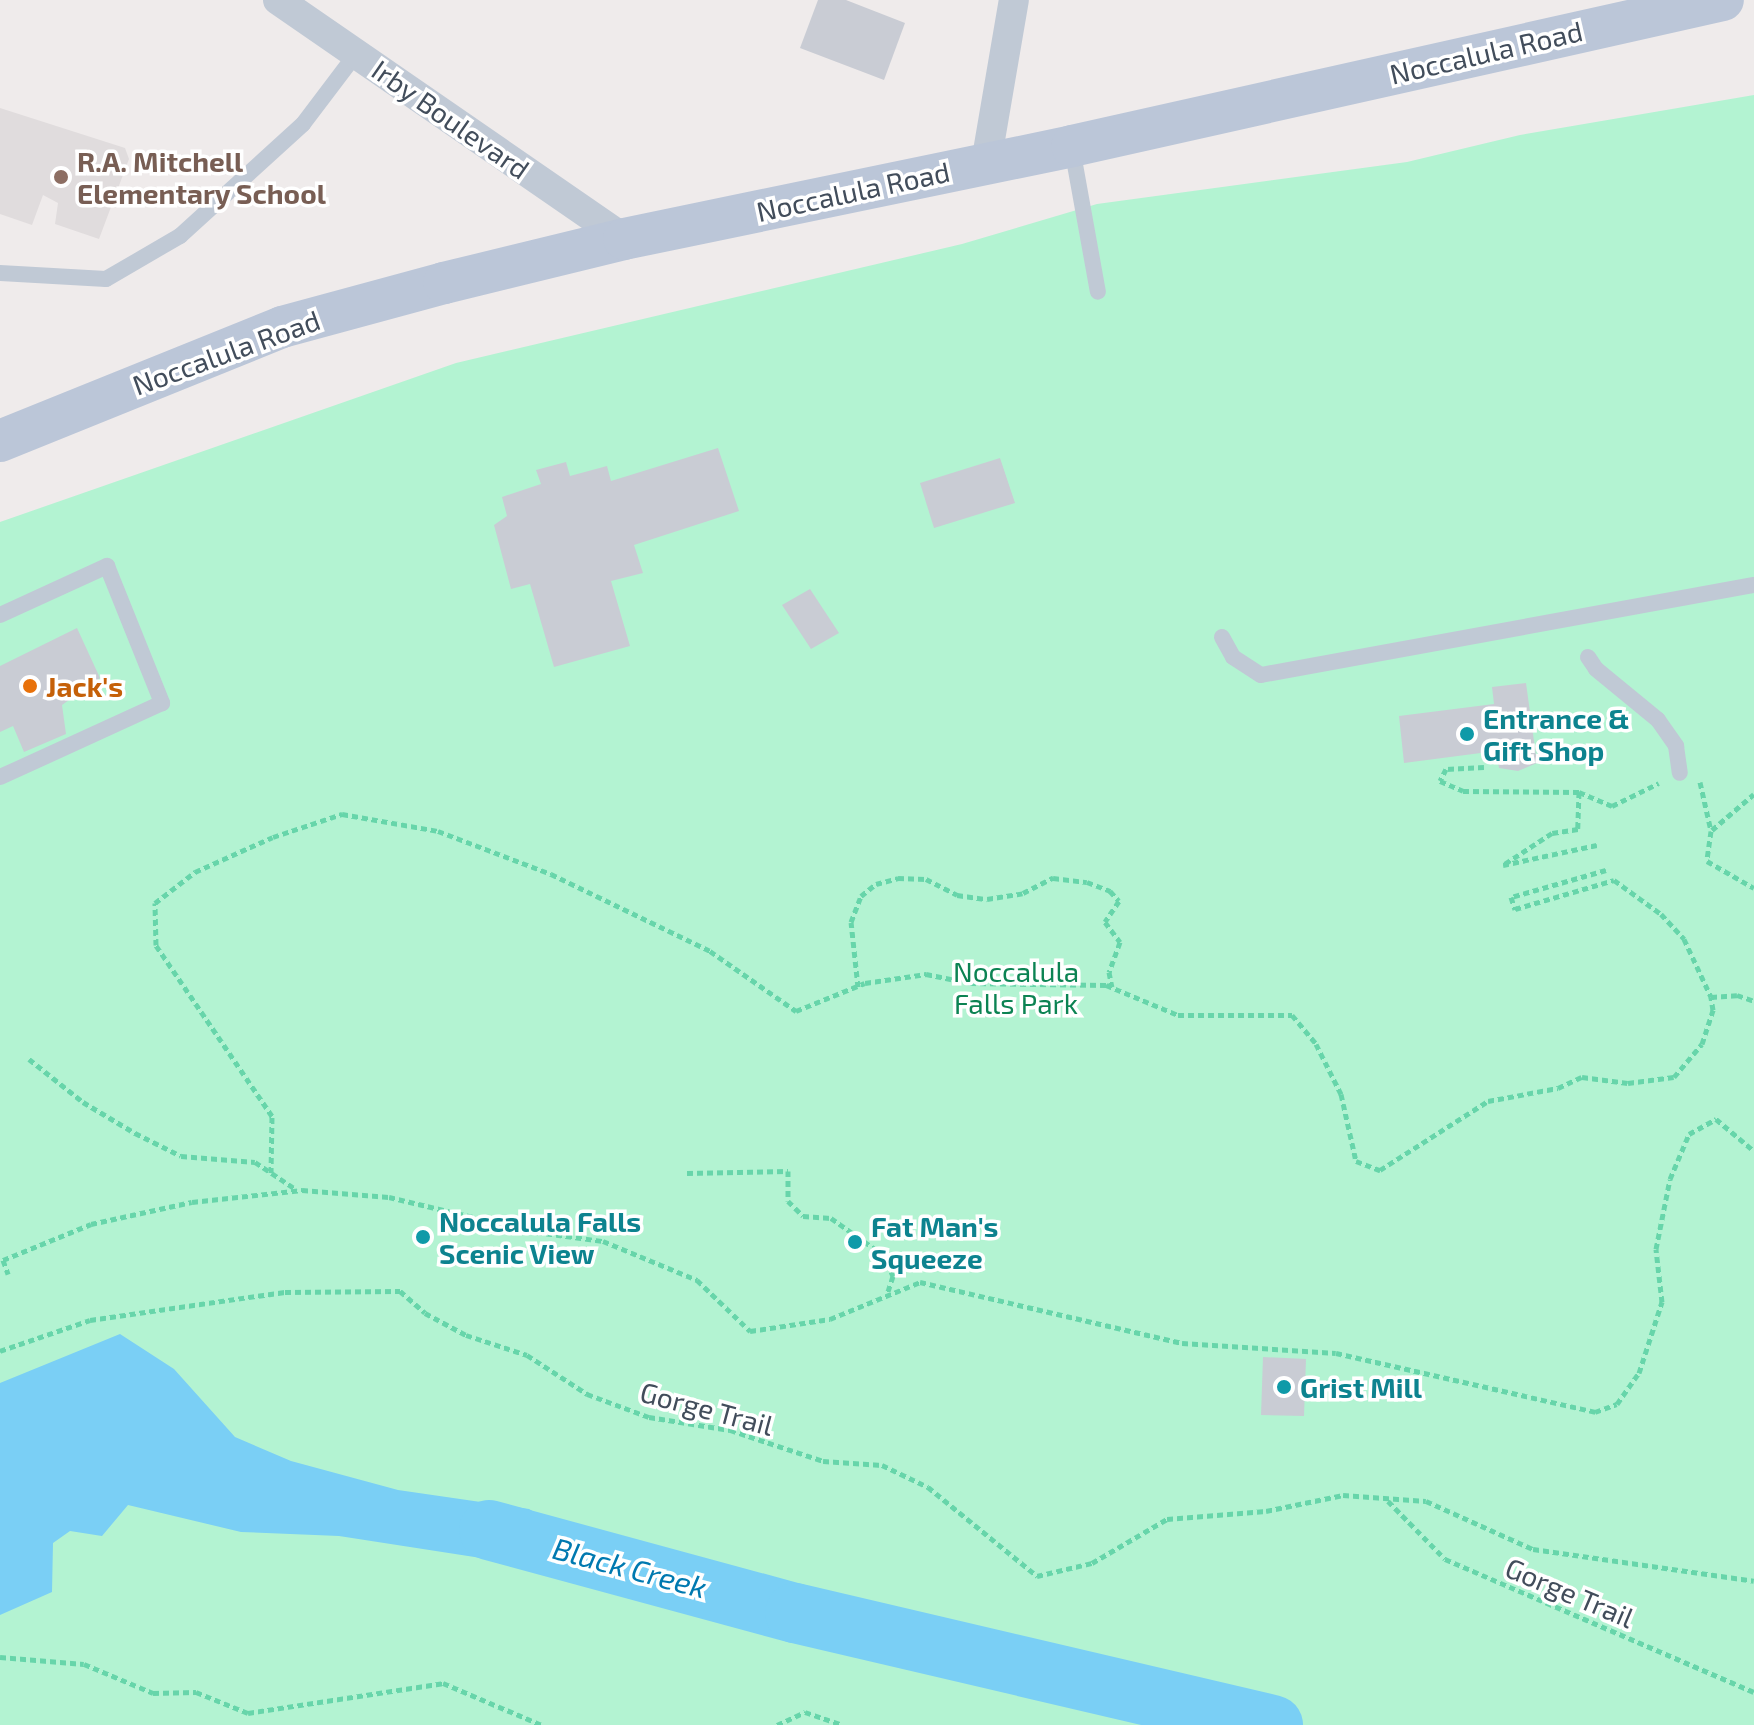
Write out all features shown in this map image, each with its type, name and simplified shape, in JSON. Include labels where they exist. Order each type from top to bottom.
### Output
[{"type":"main road","name":"Noccalula Road","points":[[0,441],[282,327],[624,239],[1072,146],[1723,0]]},
{"type":"street","name":"Irby Boulevard","points":[[278,0],[624,239]]},
{"type":"street","points":[[986,163],[1014,0]]},
{"type":"lane","points":[[0,273],[106,279],[180,236],[303,124],[356,54]]},
{"type":"lane","points":[[1072,146],[1098,292]]},
{"type":"lane","points":[[0,615],[107,566],[162,703],[0,777]]},
{"type":"lane","points":[[1222,637],[1233,657],[1261,675],[1754,585]]},
{"type":"lane","points":[[1588,657],[1596,669],[1658,720],[1676,746],[1680,773]]},
{"type":"path","points":[[1484,767],[1446,769],[1440,781],[1463,791],[1579,792],[1612,806],[1680,773],[1693,770],[1706,793],[1711,831],[1707,861],[1754,888]]},
{"type":"path","points":[[1579,792],[1578,829],[1552,833],[1503,865],[1597,845]]},
{"type":"path","points":[[1711,831],[1754,794]]},
{"type":"path","points":[[271,1173],[272,1116],[156,945],[155,903],[195,872],[273,837],[342,814],[438,831],[551,874],[710,951],[796,1011],[858,987],[926,974],[970,983],[1013,980],[1112,987],[1178,1015],[1292,1015],[1316,1044],[1341,1094],[1356,1161],[1380,1170],[1488,1101],[1558,1088],[1582,1077],[1628,1083],[1674,1077],[1702,1044],[1713,1010],[1711,997],[1684,939],[1661,914],[1614,880],[1515,909],[1511,897],[1606,870]]},
{"type":"path","points":[[858,987],[851,958],[851,922],[861,896],[876,884],[898,878],[926,879],[957,895],[987,899],[1023,893],[1053,878],[1087,882],[1110,891],[1119,901],[1105,922],[1120,942],[1109,972],[1112,987]]},
{"type":"path","points":[[1711,997],[1737,995],[1754,1001]]},
{"type":"path","points":[[29,1059],[83,1102],[181,1156],[255,1162],[298,1191]]},
{"type":"path","points":[[8,1274],[2,1260],[91,1224],[192,1202],[298,1191],[389,1197],[536,1232],[603,1241],[697,1280],[750,1331],[830,1319],[920,1282],[1182,1343],[1336,1353],[1595,1412],[1617,1404],[1639,1373],[1662,1302],[1656,1249],[1670,1179],[1689,1134],[1716,1119],[1754,1151]]},
{"type":"path","points":[[687,1173],[788,1171],[788,1201],[803,1216],[831,1218],[882,1254],[893,1276],[887,1296]]},
{"type":"path","name":"Gorge Trail","points":[[0,1351],[90,1320],[285,1292],[400,1291],[425,1313],[466,1335],[527,1355],[587,1394],[649,1417],[730,1430],[823,1461],[882,1465],[928,1487],[1037,1576],[1092,1563],[1167,1519],[1266,1511],[1343,1495],[1388,1501],[1426,1501],[1533,1549],[1754,1581]]},
{"type":"path","name":"Gorge Trail","points":[[1388,1501],[1445,1559],[1754,1692]]},
{"type":"path","points":[[0,1657],[84,1664],[153,1693],[196,1692],[248,1713],[443,1683],[542,1725]]},
{"type":"path","points":[[777,1725],[805,1712],[842,1725]]},
{"type":"shaded area","name":"R.A. Mitchell Elementary School","points":[[0,108],[125,148],[129,159],[99,239],[55,224],[58,203],[43,195],[32,225],[0,214]]},
{"type":"green space","name":"Noccalula Falls Park","points":[[1754,95],[1754,1725],[0,1725],[0,522],[456,363],[962,244],[1097,204],[1407,162],[1520,135]]},
{"type":"water","points":[[120,1334],[174,1369],[235,1437],[291,1461],[398,1490],[529,1509],[588,1544],[527,1565],[339,1536],[241,1532],[128,1505],[102,1536],[70,1531],[53,1543],[52,1592],[0,1615],[0,1383]]},
{"type":"building","points":[[818,0],[846,0],[905,23],[884,80],[800,48]]},
{"type":"building","points":[[718,448],[739,511],[634,545],[643,573],[611,581],[630,646],[554,667],[530,584],[511,589],[494,525],[507,516],[502,497],[541,484],[536,470],[566,462],[570,476],[607,466],[611,481]]},
{"type":"building","points":[[1000,458],[1015,503],[934,528],[920,483]]},
{"type":"building","points":[[810,589],[839,633],[811,649],[782,605]]},
{"type":"building","points":[[77,628],[100,678],[62,705],[66,734],[24,752],[13,726],[0,732],[0,666]]},
{"type":"building","name":"Entrance & Gift Shop","points":[[1526,683],[1537,763],[1518,771],[1499,768],[1496,751],[1404,763],[1399,716],[1494,704],[1492,687]]},
{"type":"building","name":"Grist Mill","points":[[1263,1357],[1306,1359],[1304,1416],[1261,1415]]},
{"type":"waterway","name":"Black Creek","points":[[489,1530],[795,1613],[1273,1725]]},
{"type":"place","name":"R.A. Mitchell Elementary School","points":[[61,177]]},
{"type":"place","name":"Jack's","points":[[30,686]]},
{"type":"place","name":"Entrance & Gift Shop","points":[[1467,734]]},
{"type":"place","name":"Noccalula Falls Scenic View","points":[[423,1237]]},
{"type":"place","name":"Fat Man's Squeeze","points":[[855,1242]]},
{"type":"place","name":"Grist Mill","points":[[1284,1387]]}]
